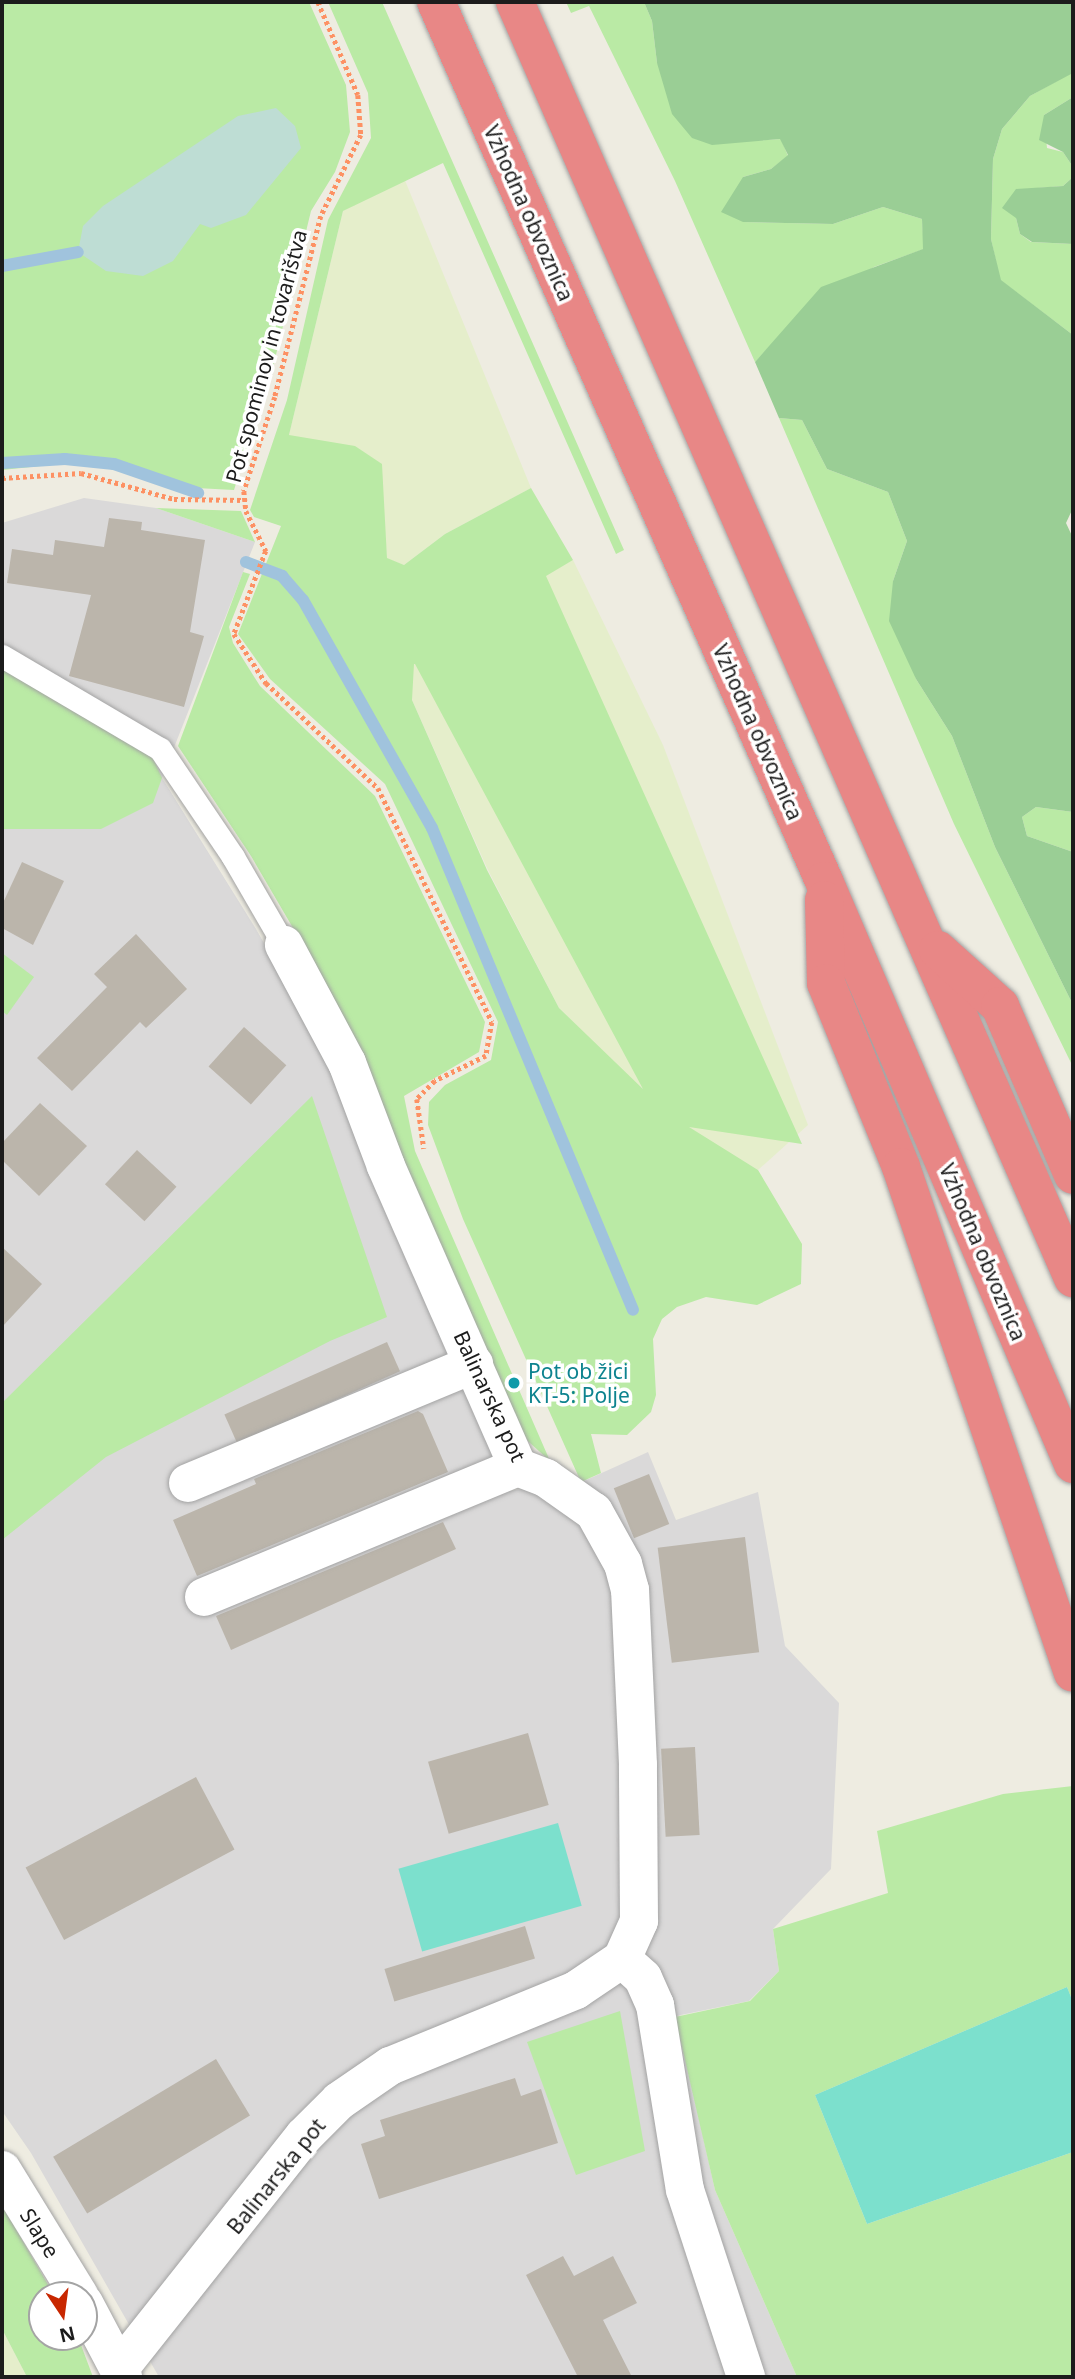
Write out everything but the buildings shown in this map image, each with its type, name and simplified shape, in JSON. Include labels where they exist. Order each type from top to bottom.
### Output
[{"type":"highway","name":"Vzhodna obvoznica","points":[[436,2],[824,881],[1073,1464]]},
{"type":"highway","points":[[515,2],[929,942],[1073,1278]]},
{"type":"highway","points":[[824,881],[826,983],[901,1167],[1073,1673]]},
{"type":"highway","points":[[929,942],[1000,1006],[1073,1175]]},
{"type":"street","name":"Balinarska pot","points":[[122,2373],[304,2136],[339,2101],[390,2066],[576,1990],[622,1959],[639,1921],[630,1590],[615,1544],[594,1512],[546,1478],[518,1467],[386,1166],[347,1063],[284,945]]},
{"type":"street","points":[[188,1483],[474,1364]]},
{"type":"street","points":[[204,1597],[518,1467]]},
{"type":"street","points":[[622,1959],[643,1978],[655,2005],[685,2190],[746,2377]]},
{"type":"street","name":"Slape","points":[[2,2170],[70,2281]]},
{"type":"street","points":[[98,2329],[122,2373]]},
{"type":"lane","points":[[2,656],[160,749],[233,857],[284,945]]},
{"type":"path","name":"Pot spominov in tovarištva","points":[[318,2],[358,95],[360,135],[320,216],[244,500],[266,551],[234,634],[266,683],[378,788],[492,1022],[485,1056],[436,1082],[417,1099],[429,1160]]},
{"type":"path","points":[[2,478],[81,473],[174,499],[244,500]]},
{"type":"shaded area","points":[[276,108],[295,126],[301,148],[246,215],[211,228],[200,224],[173,261],[143,276],[106,271],[78,252],[83,226],[103,206],[238,116]]},
{"type":"shaded area","points":[[84,498],[156,508],[255,542],[162,778],[256,929],[334,1067],[509,1491],[528,1488],[551,1496],[648,1452],[676,1520],[758,1492],[785,1646],[839,1703],[831,1869],[773,1929],[779,1971],[749,2001],[676,2016],[715,2190],[797,2377],[159,2377],[31,2153],[2,2111],[2,523]]},
{"type":"shaded area","points":[[558,1823],[582,1906],[422,1951],[398,1869]]},
{"type":"shaded area","points":[[1067,1987],[1073,2002],[1073,2152],[867,2224],[815,2095]]},
{"type":"green space","points":[[2,2],[309,2],[346,85],[350,132],[335,172],[311,211],[273,367],[234,490],[177,487],[125,466],[60,464],[2,470]]},
{"type":"green space","points":[[328,2],[382,2],[624,550],[616,554],[443,163],[343,211],[289,435],[355,446],[382,464],[387,558],[404,565],[445,534],[531,488],[573,560],[546,576],[802,1144],[689,1127],[758,1170],[802,1244],[801,1284],[757,1305],[706,1297],[677,1307],[662,1319],[653,1339],[656,1395],[651,1412],[627,1435],[591,1434],[601,1473],[581,1482],[463,1219],[428,1125],[429,1102],[445,1085],[491,1060],[498,1022],[385,784],[270,679],[238,634],[281,526],[254,517],[250,510],[287,400],[328,220],[371,138],[368,93]],"holes":[[[415,664],[643,1089],[559,1008],[487,870],[412,700]]]},
{"type":"green space","points":[[566,2],[644,2],[652,21],[657,63],[748,141],[781,139],[788,156],[771,169],[743,177],[743,222],[833,224],[883,207],[922,219],[924,249],[874,267],[798,316],[755,362],[675,181],[589,6],[571,13]]},
{"type":"green space","points":[[644,2],[1073,2],[1073,97],[1071,74],[1030,96],[1002,129],[993,159],[991,239],[1001,280],[1073,335],[1073,508],[1066,523],[1073,538],[1073,812],[1036,807],[1022,817],[1027,836],[1073,852],[1073,1005],[995,847],[952,736],[916,679],[889,621],[893,581],[907,541],[888,492],[827,469],[802,420],[779,418],[755,362],[821,287],[923,249],[922,219],[883,207],[833,224],[743,222],[721,212],[743,177],[771,169],[788,155],[780,139],[712,145],[692,138],[672,114],[657,63],[652,21]]},
{"type":"green space","points":[[1071,73],[1073,97],[1044,115],[1047,148],[1063,152],[1073,167],[1073,177],[1063,186],[1038,188],[1016,218],[1020,234],[1031,242],[1073,244],[1073,335],[1000,280],[991,239],[993,159],[1002,129],[1030,96]]},
{"type":"green space","points":[[1073,97],[1073,167],[1063,152],[1039,140],[1044,115]]},
{"type":"green space","points":[[1073,177],[1073,244],[1032,242],[1020,234],[1016,218],[1002,208],[1016,189],[1063,186]]},
{"type":"green space","points":[[404,178],[531,488],[445,534],[404,565],[387,559],[384,520],[289,435],[343,211]]},
{"type":"green space","points":[[779,418],[802,420],[827,469],[888,492],[907,541],[893,581],[916,679],[952,736],[995,847],[1073,1005],[1073,1067],[954,824]]},
{"type":"green space","points":[[156,508],[241,511],[255,542]]},
{"type":"green space","points":[[573,560],[663,745],[808,1125],[758,1170],[693,1131],[628,1076],[559,1008],[488,870],[412,700],[410,674],[422,642]]},
{"type":"green space","points":[[243,572],[250,574],[229,627],[233,643],[260,686],[375,796],[485,1022],[479,1052],[404,1096],[415,1151],[550,1461],[520,1434],[331,993],[251,856],[178,746]]},
{"type":"green space","points":[[2,662],[152,756],[162,778],[153,803],[101,829],[2,829]]},
{"type":"green space","points":[[1036,807],[1073,812],[1073,852],[1027,836],[1022,817]]},
{"type":"green space","points":[[2,953],[34,977],[7,1015],[2,1011]]},
{"type":"green space","points":[[312,1096],[387,1317],[330,1341],[106,1457],[2,1540],[2,1403]]},
{"type":"green space","points":[[1073,1786],[1073,2002],[1067,1987],[815,2095],[867,2224],[1073,2152],[1073,2377],[797,2377],[715,2190],[675,2017],[750,2001],[779,1971],[773,1929],[888,1893],[877,1831],[1003,1794]]},
{"type":"green space","points":[[620,2011],[645,2151],[576,2175],[527,2042]]},
{"type":"green space","points":[[2,2205],[46,2281],[28,2281],[28,2351],[83,2351],[93,2377],[27,2377],[2,2329]]},
{"type":"green space","points":[[2,2329],[27,2377],[2,2377]]},
{"type":"waterway","points":[[2,266],[78,252]]},
{"type":"waterway","points":[[2,463],[65,459],[114,464],[198,493]]},
{"type":"waterway","points":[[246,562],[282,576],[303,600],[432,828],[633,1310]]},
{"type":"place","name":"Pot ob žici KT-5: Polje","points":[[514,1383]]}]
